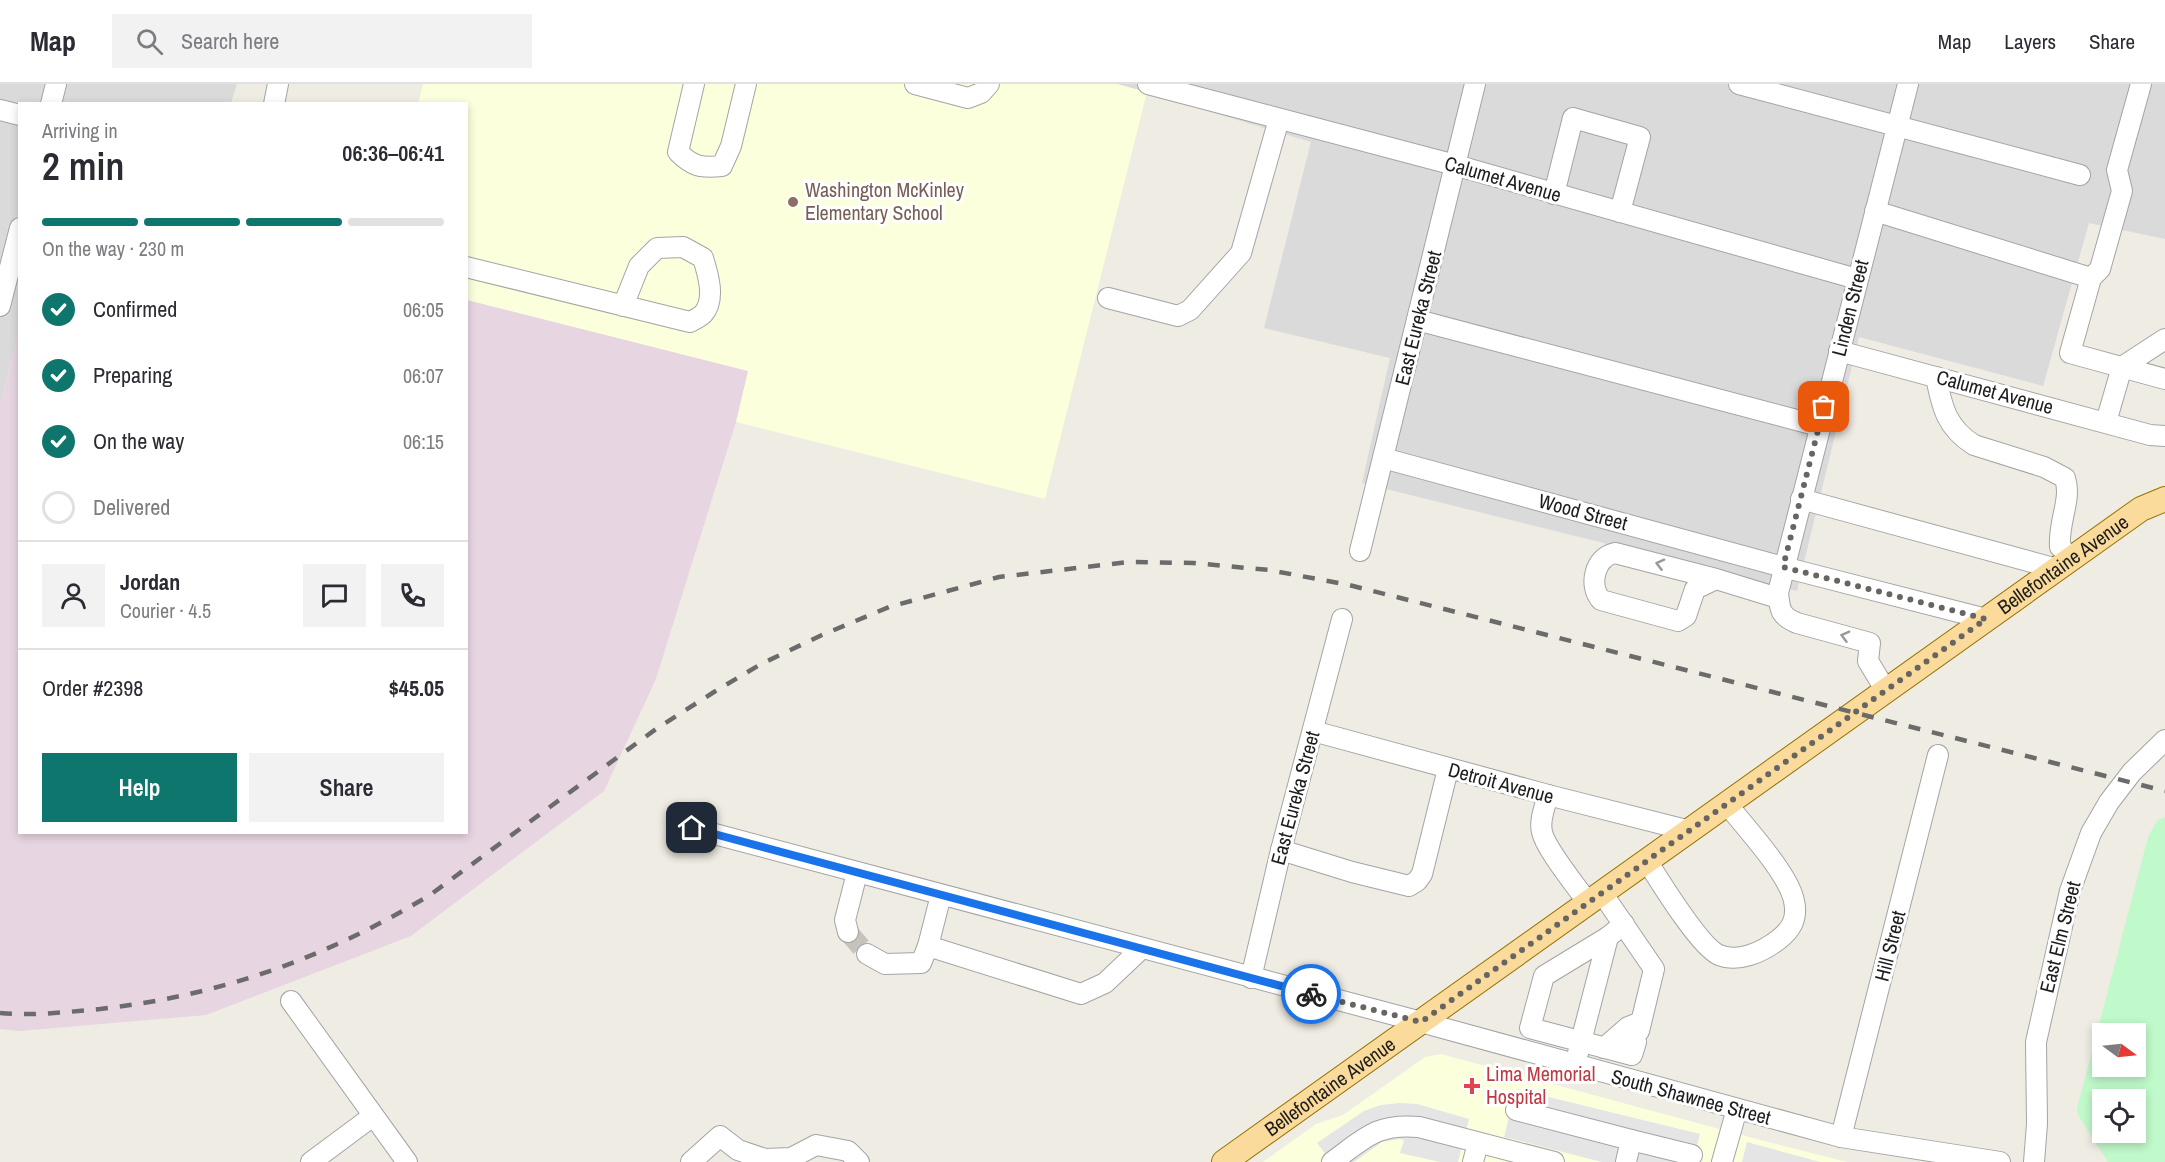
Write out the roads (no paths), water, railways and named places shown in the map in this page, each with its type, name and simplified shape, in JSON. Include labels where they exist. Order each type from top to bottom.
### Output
[{"type":"main road","name":"Bellefontaine Avenue","points":[[2141,509],[2165,480]]},
{"type":"main road","name":"Bellefontaine Avenue","points":[[1224,1162],[2141,509],[2165,499]]},
{"type":"street","points":[[52,102],[56,84]]},
{"type":"street","points":[[274,102],[278,84]]},
{"type":"street","points":[[694,84],[678,152],[689,163],[704,167],[722,166],[731,146],[746,84]]},
{"type":"street","points":[[915,84],[968,98],[981,93],[989,84]]},
{"type":"street","name":"Calumet Avenue","points":[[1148,84],[1455,165],[1857,279]]},
{"type":"street","name":"East Eureka Street","points":[[1360,551],[1476,84]]},
{"type":"street","points":[[1739,84],[2080,175]]},
{"type":"street","name":"Linden Street","points":[[1778,598],[1783,567],[1908,84]]},
{"type":"street","points":[[2141,84],[2117,170],[2122,191],[2100,269],[2091,278],[2070,353],[2165,379]]},
{"type":"street","points":[[0,110],[18,114]]},
{"type":"street","points":[[1554,194],[1573,118],[1640,137],[1620,212]]},
{"type":"street","points":[[1108,298],[1178,316],[1190,310],[1241,253],[1279,119]]},
{"type":"street","points":[[1875,211],[2091,278]]},
{"type":"street","points":[[0,306],[18,236]]},
{"type":"street","points":[[468,267],[623,306],[690,322],[704,314],[710,298],[709,277],[703,258],[683,247],[657,248],[639,266],[623,306]]},
{"type":"street","points":[[1417,320],[1820,426]]},
{"type":"street","points":[[2106,422],[2122,367],[2165,339]]},
{"type":"street","name":"Calumet Avenue","points":[[1839,351],[2106,422],[2160,439]]},
{"type":"street","points":[[1936,377],[1946,416],[1955,431],[1965,439],[1974,445],[2044,467],[2065,477],[2067,499],[2060,524],[2060,547],[2065,564]]},
{"type":"street","name":"Wood Street","points":[[1383,458],[1783,567],[1986,619]]},
{"type":"street","points":[[1801,499],[2065,564]]},
{"type":"street","points":[[1716,579],[1695,589],[1686,616],[1678,621],[1601,600],[1596,595],[1593,585],[1600,562],[1606,555],[1615,553],[1716,579],[1778,598],[1780,609],[1786,618],[1870,643],[1868,662],[1886,691]]},
{"type":"street","name":"East Eureka Street","points":[[1251,978],[1281,850],[1342,619]]},
{"type":"street","name":"Detroit Avenue","points":[[1312,731],[1448,769],[1690,831]]},
{"type":"street","name":"East Elm Street","points":[[2034,1162],[2037,1124],[2036,1042],[2070,891],[2091,833],[2109,802],[2132,771],[2165,741]]},
{"type":"street","name":"Hill Street","points":[[1841,1137],[1938,755]]},
{"type":"street","points":[[1281,850],[1409,886],[1422,874],[1448,769]]},
{"type":"street","points":[[1548,795],[1541,821],[1545,843],[1595,898],[1624,924],[1654,969],[1632,1055],[1530,1028],[1544,976],[1624,924]]},
{"type":"street","points":[[1647,861],[1670,898],[1707,945],[1717,954],[1738,958],[1768,947],[1790,930],[1794,922],[1794,902],[1790,889],[1778,870],[1726,804]]},
{"type":"street","name":"South Shawnee Street","points":[[692,828],[1421,1022],[1841,1137],[2000,1162]]},
{"type":"street","points":[[848,932],[845,920],[857,873]]},
{"type":"street","points":[[867,954],[885,964],[921,963],[928,946],[940,895]]},
{"type":"street","points":[[1575,1065],[1608,936]]},
{"type":"street","points":[[928,946],[1080,994],[1105,982],[1141,949]]},
{"type":"street","points":[[291,1001],[407,1162]]},
{"type":"street","points":[[1722,1162],[1737,1109]]},
{"type":"street","points":[[1516,1110],[1692,1155]]},
{"type":"street","points":[[311,1162],[373,1116]]},
{"type":"street","points":[[1332,1162],[1369,1135],[1392,1126],[1419,1127],[1484,1154],[1554,1162]]},
{"type":"street","points":[[691,1162],[720,1136],[738,1150],[765,1159],[791,1158],[816,1145],[848,1152],[860,1162]]},
{"type":"street","points":[[1626,1162],[1631,1140]]},
{"type":"tunnel","points":[[848,932],[867,954]]},
{"type":"railway","points":[[0,1013],[63,1012],[145,1003],[231,983],[312,955],[391,917],[430,895],[656,729],[761,664],[889,607],[999,577],[1129,562],[1193,563],[1269,570],[1349,585],[2165,791]]},
{"type":"place","name":"Washington McKinley Elementary School","points":[[793,202]]},
{"type":"place","name":"Lima Memorial Hospital","points":[[1472,1086]]}]
